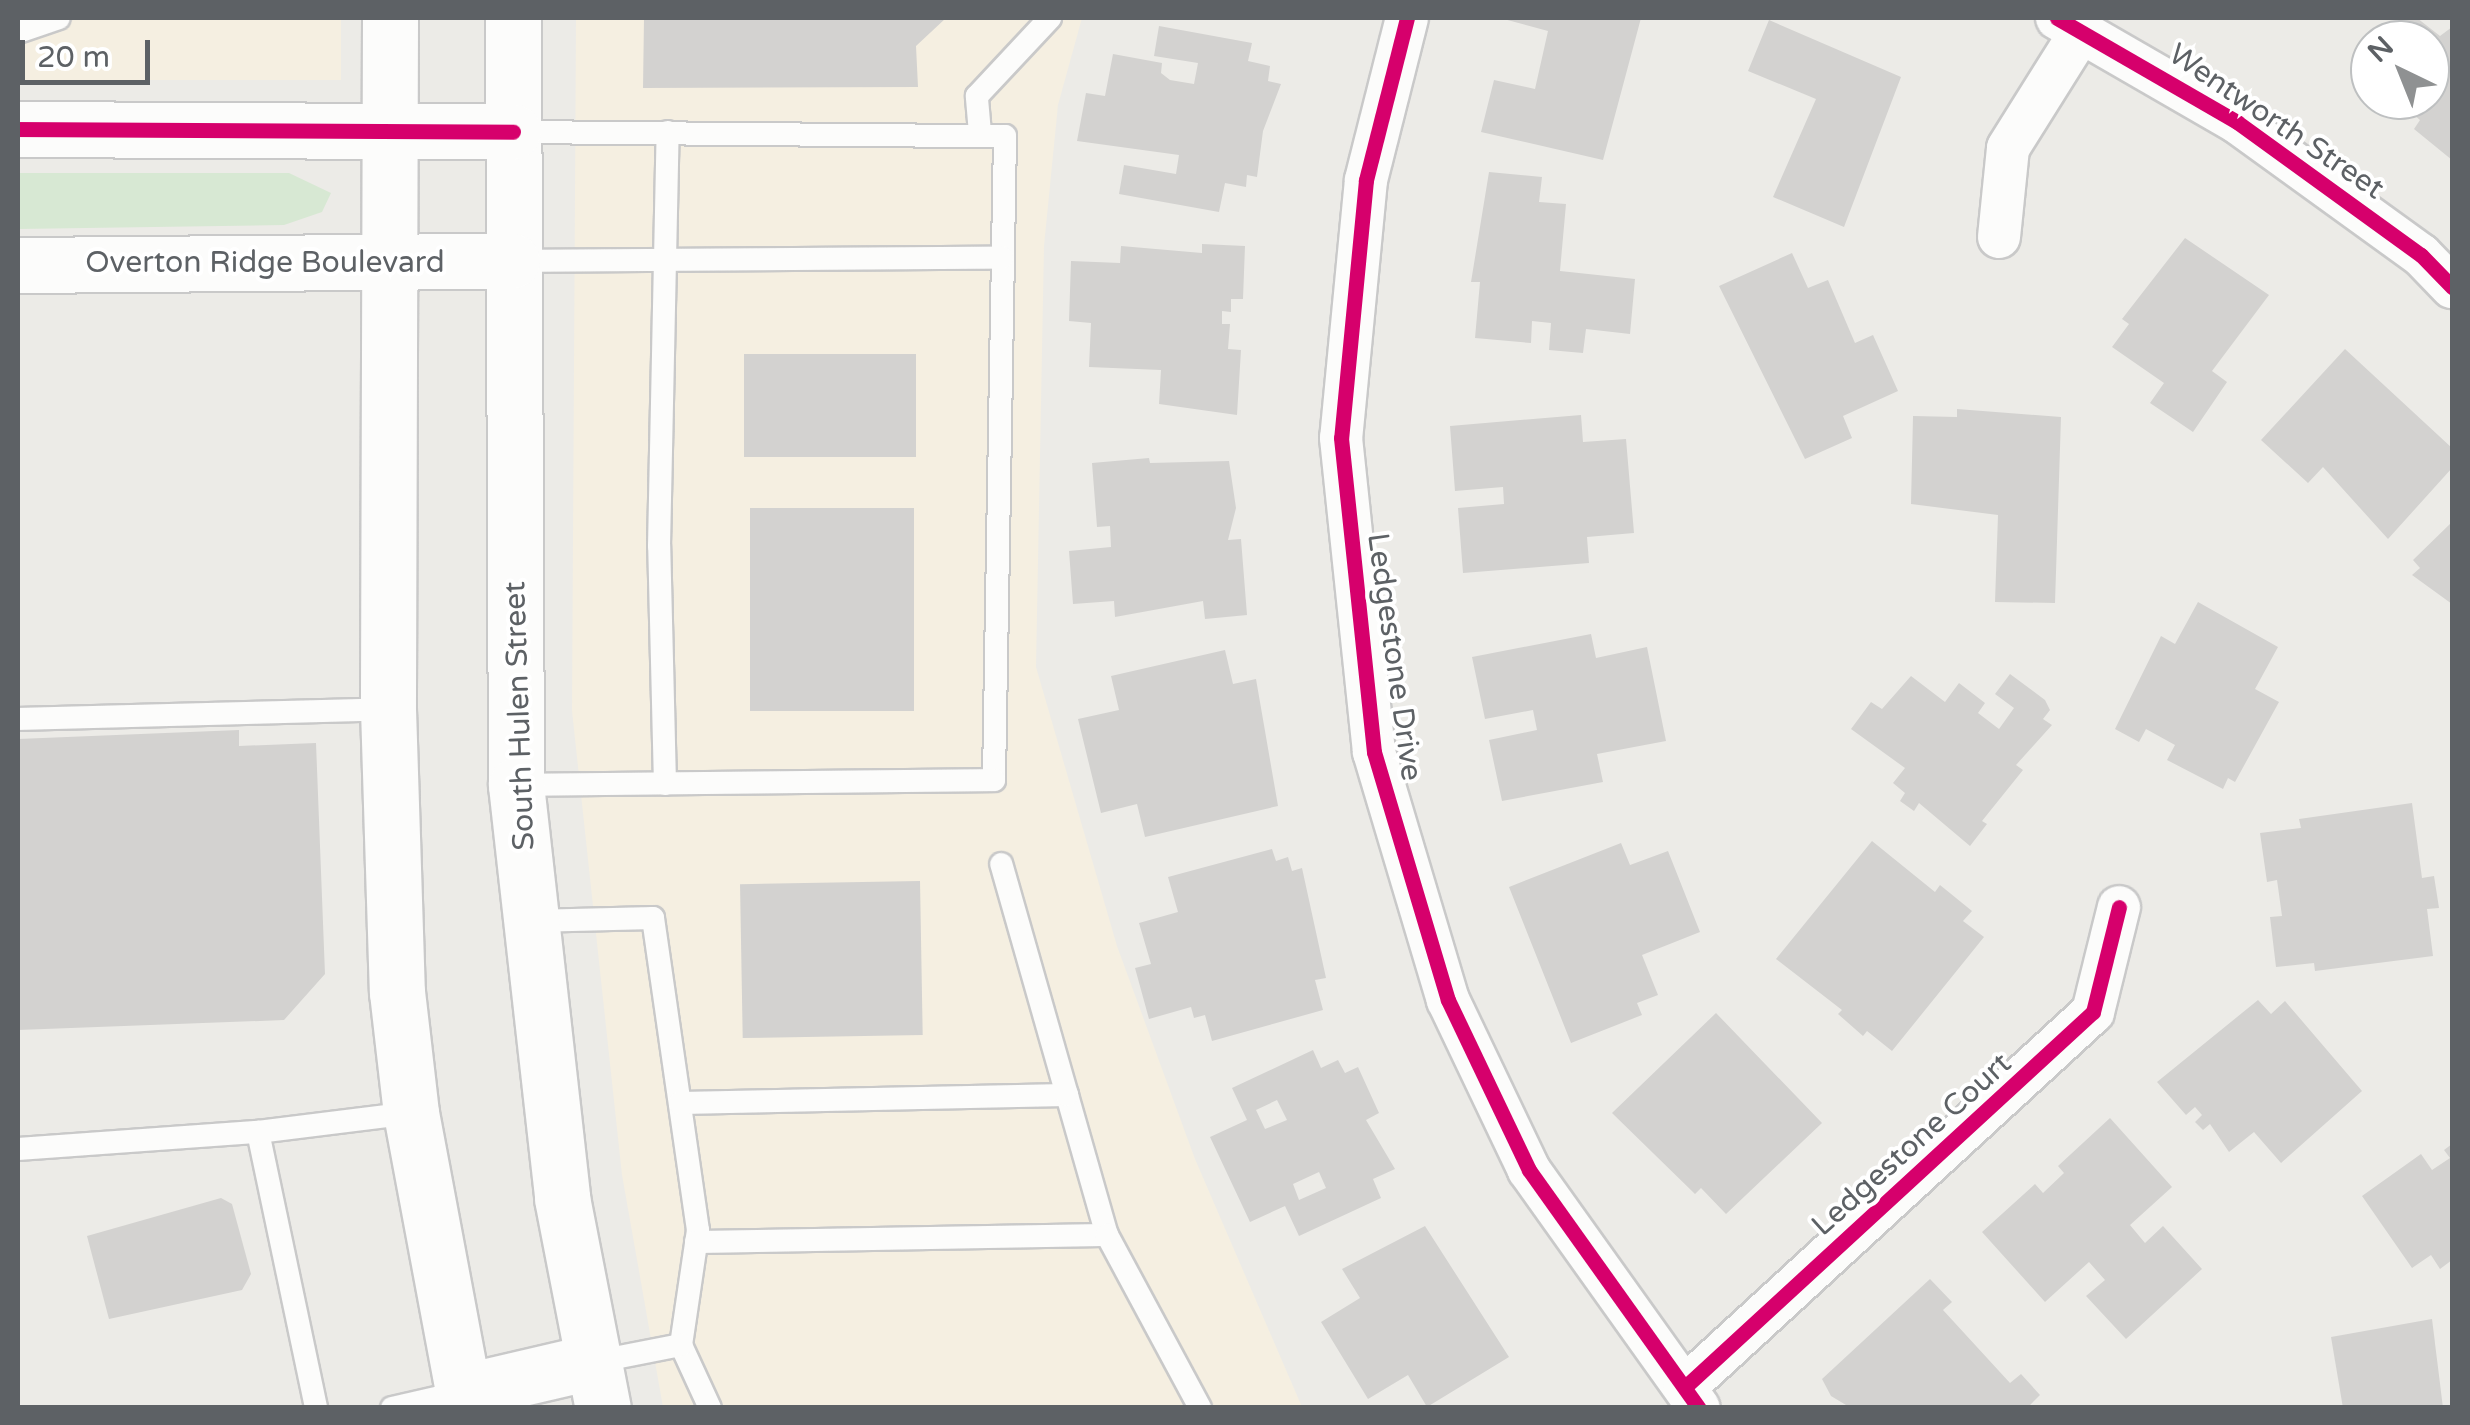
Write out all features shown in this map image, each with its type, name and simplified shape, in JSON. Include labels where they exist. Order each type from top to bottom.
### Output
[{"type":"main road","points":[[390,18],[388,709],[397,992],[411,1113],[464,1400],[597,1385]]},
{"type":"main road","name":"South Hulen Street","points":[[513,18],[516,786],[562,1198],[597,1385]]},
{"type":"main road","points":[[18,129],[512,132]]},
{"type":"main road","name":"Overton Ridge Boulevard","points":[[18,264],[512,261]]},
{"type":"street","name":"Ledgestone Drive","points":[[1407,18],[1366,180],[1341,438],[1374,752],[1448,1000],[1529,1170],[1692,1397]]},
{"type":"street","points":[[1998,237],[2008,148],[2070,24]]},
{"type":"street","name":"Wentworth Street","points":[[2070,24],[2237,122],[2421,254],[2452,287]]},
{"type":"street","name":"Ledgestone Court","points":[[1692,1397],[2093,1012],[2119,908]]},
{"type":"lane","points":[[18,32],[60,18]]},
{"type":"lane","points":[[980,134],[978,96],[1050,18]]},
{"type":"lane","points":[[512,132],[1005,136],[994,780],[516,786]]},
{"type":"lane","points":[[665,784],[659,546],[668,132]]},
{"type":"lane","points":[[512,261],[1002,258]]},
{"type":"lane","points":[[18,719],[388,709]]},
{"type":"lane","points":[[1001,864],[1107,1234],[1200,1408]]},
{"type":"lane","points":[[530,921],[653,918],[696,1242],[681,1345],[710,1408]]},
{"type":"lane","points":[[680,1103],[1067,1094]]},
{"type":"lane","points":[[18,1149],[258,1132],[411,1113]]},
{"type":"lane","points":[[258,1132],[316,1408]]},
{"type":"lane","points":[[696,1242],[1107,1234]]},
{"type":"lane","points":[[597,1385],[681,1345]]},
{"type":"lane","points":[[392,1408],[464,1400]]},
{"type":"shaded area","points":[[18,18],[341,18],[341,80],[18,80]]},
{"type":"shaded area","points":[[576,18],[1082,18],[1058,105],[1044,246],[1036,667],[1117,946],[1195,1159],[1302,1407],[663,1407],[622,1175],[572,711]]},
{"type":"green space","points":[[18,173],[289,173],[331,193],[322,212],[284,225],[18,229]]},
{"type":"building","points":[[644,18],[946,18],[916,46],[918,87],[643,88]]},
{"type":"building","points":[[1500,18],[1641,18],[1603,160],[1481,132],[1494,80],[1535,89],[1548,31]]},
{"type":"building","points":[[1769,20],[1901,77],[1844,227],[1773,197],[1816,99],[1748,71]]},
{"type":"building","points":[[1159,26],[1252,43],[1248,61],[1270,66],[1268,81],[1281,84],[1263,131],[1257,177],[1247,175],[1246,187],[1225,183],[1219,212],[1119,194],[1124,165],[1176,174],[1179,155],[1077,141],[1086,93],[1105,96],[1113,54],[1162,63],[1161,73],[1170,80],[1194,84],[1198,63],[1154,56]]},
{"type":"building","points":[[2452,27],[2452,160],[2414,129],[2420,120],[2450,120]]},
{"type":"building","points":[[1489,172],[1542,177],[1539,202],[1566,204],[1560,271],[1635,279],[1630,334],[1586,329],[1583,353],[1549,350],[1551,323],[1532,321],[1531,343],[1475,338],[1480,282],[1471,282]]},
{"type":"building","points":[[2185,238],[2269,295],[2212,371],[2227,382],[2193,432],[2150,403],[2164,383],[2112,347],[2129,324],[2122,319]]},
{"type":"building","points":[[1202,244],[1245,246],[1243,299],[1231,299],[1231,312],[1222,311],[1222,324],[1230,324],[1228,349],[1241,350],[1237,415],[1159,404],[1161,370],[1089,367],[1091,323],[1069,321],[1071,261],[1120,263],[1121,246],[1202,253]]},
{"type":"building","points":[[1792,253],[1808,288],[1828,280],[1855,343],[1873,335],[1898,391],[1843,416],[1852,438],[1805,459],[1719,286]]},
{"type":"building","points":[[2345,349],[2452,448],[2452,468],[2388,539],[2323,467],[2308,483],[2261,440]]},
{"type":"building","points":[[744,354],[916,354],[916,457],[744,457]]},
{"type":"building","points":[[1957,409],[2061,417],[2055,603],[1995,602],[1998,515],[1911,504],[1913,416],[1957,417]]},
{"type":"building","points":[[1581,415],[1583,442],[1626,439],[1634,533],[1587,537],[1589,563],[1463,573],[1458,508],[1504,504],[1503,487],[1455,491],[1450,426]]},
{"type":"building","points":[[1149,458],[1150,463],[1229,461],[1236,508],[1228,540],[1241,539],[1247,615],[1205,619],[1203,601],[1115,617],[1114,601],[1073,604],[1069,551],[1111,547],[1110,526],[1097,527],[1092,463]]},
{"type":"building","points":[[750,508],[914,508],[914,711],[750,711]]},
{"type":"building","points":[[2452,522],[2452,604],[2412,575],[2420,568],[2413,560]]},
{"type":"building","points":[[2198,602],[2278,647],[2255,689],[2279,702],[2235,782],[2228,778],[2223,789],[2167,760],[2175,745],[2146,729],[2139,742],[2115,729],[2161,636],[2175,644]]},
{"type":"building","points":[[1591,634],[1596,658],[1647,647],[1666,741],[1597,754],[1603,782],[1502,801],[1489,740],[1537,730],[1533,710],[1485,719],[1472,657]]},
{"type":"building","points":[[1225,650],[1233,684],[1256,679],[1278,806],[1145,837],[1137,804],[1101,813],[1078,719],[1119,710],[1111,676]]},
{"type":"building","points":[[2010,674],[2045,700],[2050,710],[2043,719],[2052,725],[2016,765],[2023,770],[1982,821],[1987,824],[1970,846],[1919,803],[1914,811],[1900,801],[1905,793],[1893,783],[1905,768],[1851,729],[1871,702],[1882,709],[1911,676],[1945,702],[1959,683],[1985,703],[1978,713],[1999,729],[2014,708],[1995,694]]},
{"type":"building","points":[[239,730],[239,746],[316,743],[325,974],[284,1020],[18,1030],[18,739]]},
{"type":"building","points":[[2412,803],[2422,878],[2434,876],[2439,908],[2427,909],[2433,956],[2315,971],[2314,963],[2276,967],[2270,917],[2282,916],[2277,880],[2267,882],[2260,833],[2301,828],[2299,819]]},
{"type":"building","points":[[1872,841],[1935,892],[1940,885],[1972,911],[1963,921],[1984,937],[1892,1051],[1867,1031],[1863,1036],[1838,1014],[1842,1010],[1776,959]]},
{"type":"building","points":[[1621,843],[1630,865],[1668,851],[1700,932],[1642,955],[1658,995],[1637,1003],[1642,1015],[1571,1043],[1509,887]]},
{"type":"building","points":[[1272,849],[1276,861],[1288,857],[1292,871],[1302,868],[1326,978],[1315,980],[1323,1010],[1212,1041],[1205,1015],[1194,1018],[1191,1007],[1149,1019],[1135,968],[1151,964],[1139,923],[1178,912],[1168,877]]},
{"type":"building","points":[[920,881],[923,1035],[743,1038],[740,884]]},
{"type":"building","points":[[2258,1000],[2271,1014],[2285,1001],[2362,1091],[2281,1163],[2254,1132],[2229,1152],[2210,1124],[2203,1130],[2195,1122],[2202,1115],[2195,1107],[2186,1115],[2157,1082]]},
{"type":"building","points":[[1716,1013],[1822,1123],[1726,1214],[1701,1188],[1695,1194],[1612,1113]]},
{"type":"building","points":[[1313,1050],[1321,1068],[1338,1060],[1345,1073],[1358,1067],[1379,1113],[1366,1120],[1395,1169],[1373,1179],[1381,1198],[1299,1236],[1285,1206],[1250,1222],[1210,1137],[1247,1120],[1232,1088]],"holes":[[[1277,1100],[1287,1120],[1265,1129],[1256,1110]],[[1319,1172],[1326,1188],[1299,1200],[1293,1184]]]},
{"type":"building","points":[[2110,1118],[2172,1187],[2130,1225],[2145,1243],[2163,1226],[2202,1269],[2126,1339],[2086,1296],[2105,1280],[2089,1262],[2045,1302],[1982,1232],[2035,1184],[2043,1193],[2064,1173],[2058,1166]]},
{"type":"building","points":[[2452,1144],[2452,1260],[2440,1269],[2431,1255],[2412,1268],[2362,1196],[2421,1154],[2432,1170],[2450,1158],[2444,1150]]},
{"type":"building","points":[[221,1198],[232,1204],[251,1274],[242,1290],[109,1319],[87,1236]]},
{"type":"building","points":[[1425,1226],[1509,1357],[1427,1407],[1408,1375],[1368,1399],[1321,1322],[1360,1298],[1342,1269]]},
{"type":"building","points":[[1930,1279],[1952,1302],[1943,1310],[2010,1383],[2021,1374],[2040,1395],[2027,1408],[1851,1408],[1831,1396],[1822,1379]]},
{"type":"building","points":[[2432,1319],[2443,1408],[2343,1408],[2331,1337]]},
{"type":"cycle path","points":[[1407,18],[1366,180],[1341,438],[1374,752],[1448,1000],[1529,1170],[1699,1408]]},
{"type":"cycle path","points":[[2057,18],[2237,122],[2421,255],[2452,287]]},
{"type":"cycle path","points":[[18,129],[513,132]]},
{"type":"cycle path","points":[[1685,1387],[2093,1012],[2119,907]]}]
